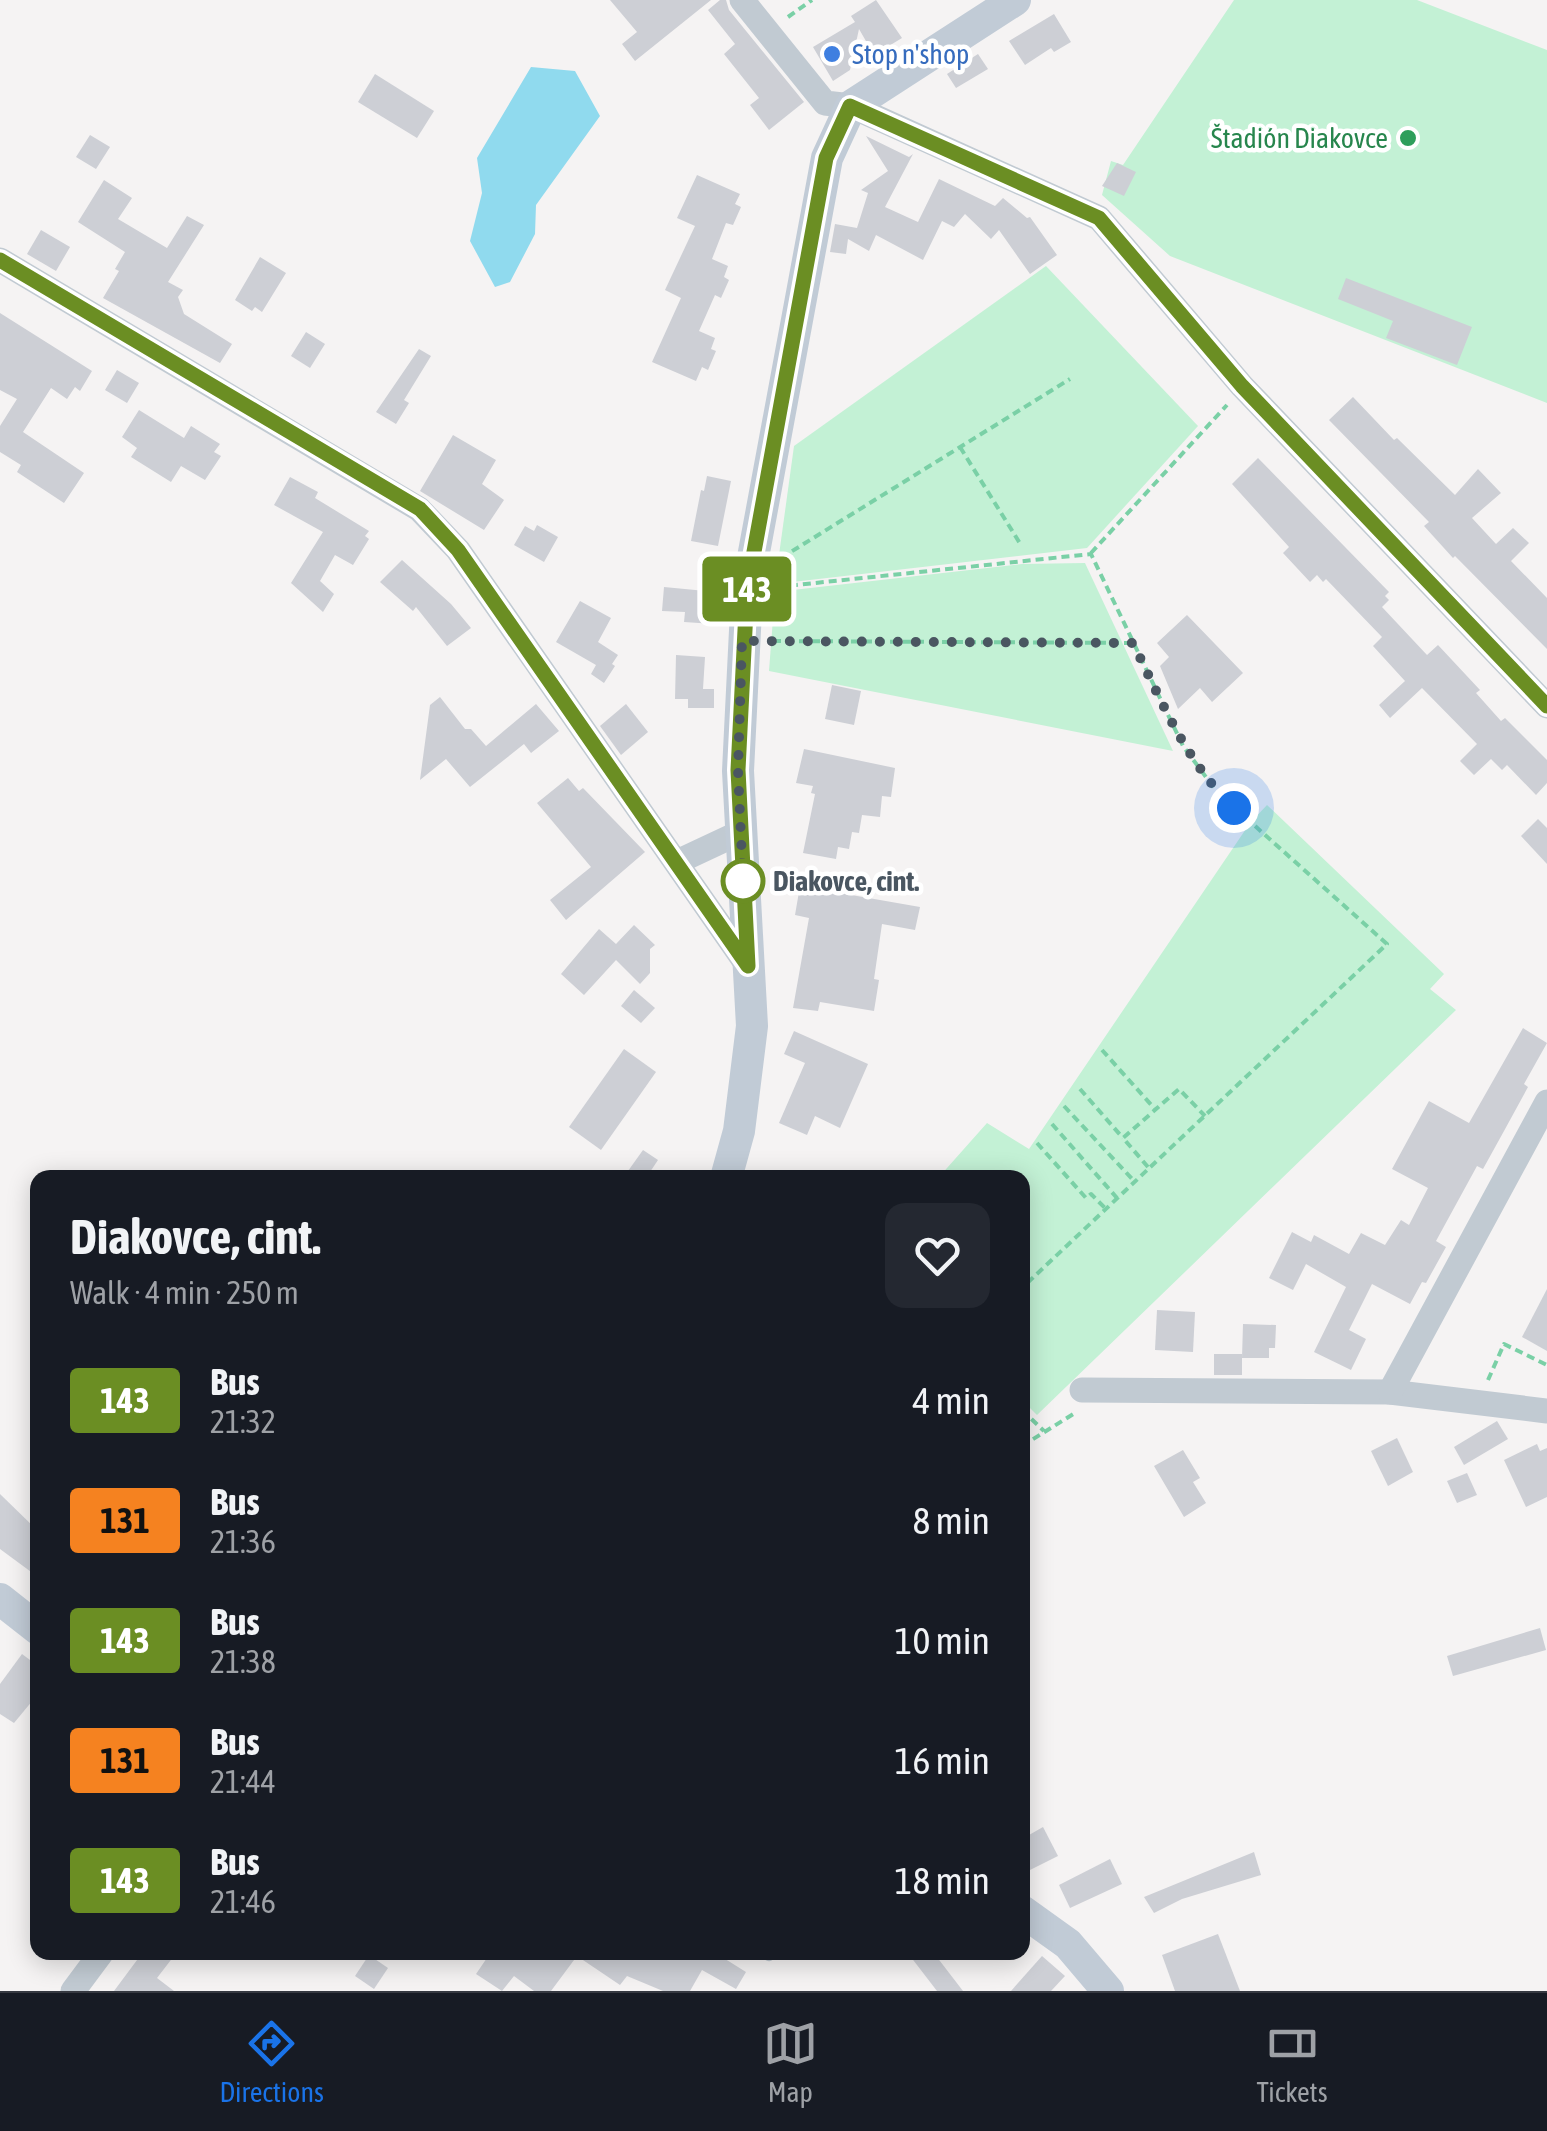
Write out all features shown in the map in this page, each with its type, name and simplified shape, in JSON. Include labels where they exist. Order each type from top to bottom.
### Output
[{"type":"street","points":[[742,0],[825,103],[850,106],[1099,218],[1242,386],[1547,706]]},
{"type":"street","points":[[728,1170],[739,1131],[752,1026],[738,770],[742,641],[747,590],[826,158],[850,106],[1015,0]]},
{"type":"street","points":[[0,260],[420,509],[458,550],[748,966]]},
{"type":"street","points":[[677,862],[741,832]]},
{"type":"street","points":[[1390,1392],[1547,1102]]},
{"type":"street","points":[[1082,1390],[1390,1392],[1547,1411]]},
{"type":"street","points":[[0,1599],[30,1623]]},
{"type":"street","points":[[1030,1918],[1068,1944],[1108,1991]]},
{"type":"street","points":[[73,1991],[96,1960]]},
{"type":"path","points":[[772,563],[1070,379]]},
{"type":"path","points":[[747,590],[1090,554],[1242,386]]},
{"type":"path","points":[[960,447],[1021,545]]},
{"type":"path","points":[[1030,1280],[1387,944],[1218,792],[1183,746],[1090,554]]},
{"type":"path","points":[[742,641],[1133,643]]},
{"type":"path","points":[[1102,1050],[1155,1109]]},
{"type":"path","points":[[1123,1138],[1178,1088],[1205,1116]]},
{"type":"path","points":[[1080,1089],[1149,1168]]},
{"type":"path","points":[[1064,1106],[1134,1182]]},
{"type":"path","points":[[1052,1124],[1118,1198]]},
{"type":"path","points":[[1038,1144],[1086,1198],[1091,1194],[1106,1209]]},
{"type":"path","points":[[1477,1402],[1504,1344],[1547,1365]]},
{"type":"path","points":[[1030,1441],[1113,1390]]},
{"type":"path","points":[[1030,1418],[1045,1432]]},
{"type":"green space","name":"Štadión Diakovce","points":[[1234,0],[1417,0],[1547,50],[1547,403],[1170,256],[1102,195],[1111,161],[1123,165]]},
{"type":"green space","points":[[1046,266],[1198,426],[1087,548],[775,584],[794,446]]},
{"type":"green space","points":[[1085,563],[1173,751],[769,671],[775,592],[1022,564]]},
{"type":"green space","points":[[1267,805],[1444,974],[1430,989],[1456,1010],[1037,1415],[1030,1408],[1030,1170],[945,1170],[987,1123],[1029,1149],[1250,823]]},
{"type":"water","points":[[531,67],[575,71],[600,116],[536,205],[535,234],[510,282],[495,287],[470,241],[482,193],[477,158]]},
{"type":"building","points":[[610,0],[711,0],[635,61],[622,44],[637,32]]},
{"type":"building","points":[[726,0],[729,10],[804,102],[769,130],[750,105],[759,98],[724,54],[735,44],[708,10]]},
{"type":"building","points":[[876,0],[902,38],[874,55],[859,29],[850,70],[833,81],[813,47],[855,22],[851,16]]},
{"type":"building","points":[[1054,14],[1071,42],[1054,52],[1051,48],[1025,65],[1009,41]]},
{"type":"building","points":[[978,54],[988,69],[956,88],[947,74]]},
{"type":"building","points":[[375,74],[434,111],[417,138],[358,102]]},
{"type":"building","points":[[90,135],[110,147],[96,169],[76,157]]},
{"type":"building","points":[[866,136],[909,157],[913,154],[885,207],[918,222],[939,179],[995,206],[1003,198],[1030,217],[1057,255],[1030,274],[999,230],[991,239],[965,214],[954,227],[942,221],[923,260],[876,235],[869,251],[848,239],[846,254],[830,252],[835,224],[857,228],[868,193],[861,190],[888,171]]},
{"type":"building","points":[[1117,163],[1136,172],[1124,196],[1102,186]]},
{"type":"building","points":[[697,175],[740,194],[735,204],[741,207],[733,225],[726,223],[712,259],[728,266],[724,277],[729,280],[721,298],[715,295],[699,331],[715,338],[711,349],[716,351],[708,370],[702,367],[696,381],[652,362],[681,298],[665,290],[695,226],[677,218]]},
{"type":"building","points":[[104,180],[132,198],[118,219],[167,248],[187,216],[204,225],[168,282],[183,290],[178,297],[184,314],[232,344],[220,363],[103,298],[125,252],[78,222]]},
{"type":"building","points":[[41,230],[70,247],[56,271],[27,254]]},
{"type":"building","points":[[260,257],[286,273],[262,312],[255,307],[252,311],[235,300]]},
{"type":"building","points":[[1346,278],[1472,327],[1457,365],[1386,338],[1393,321],[1338,299]]},
{"type":"building","points":[[0,313],[92,371],[80,391],[75,387],[67,399],[51,388],[23,432],[84,473],[64,503],[17,472],[21,465],[0,452],[0,426],[17,399],[0,390]]},
{"type":"building","points":[[306,332],[325,344],[310,368],[291,356]]},
{"type":"building","points":[[419,349],[431,356],[404,400],[409,403],[396,424],[376,412]]},
{"type":"building","points":[[117,370],[139,383],[127,403],[105,390]]},
{"type":"building","points":[[1353,397],[1455,495],[1478,469],[1501,493],[1472,518],[1496,544],[1513,528],[1529,543],[1511,561],[1547,598],[1547,649],[1453,558],[1424,526],[1429,522],[1329,420]]},
{"type":"building","points":[[139,410],[184,438],[191,426],[220,444],[214,452],[221,456],[205,480],[181,466],[171,482],[131,457],[137,448],[122,437]]},
{"type":"building","points":[[453,435],[496,460],[482,484],[504,500],[484,530],[420,491]]},
{"type":"building","points":[[1258,458],[1389,592],[1385,596],[1389,600],[1382,607],[1427,655],[1438,645],[1480,690],[1476,693],[1501,721],[1505,718],[1547,760],[1547,783],[1536,795],[1507,765],[1502,770],[1491,759],[1474,775],[1460,761],[1477,744],[1422,688],[1390,718],[1379,705],[1405,681],[1373,646],[1382,637],[1326,579],[1323,582],[1317,575],[1310,582],[1283,553],[1289,547],[1232,484]]},
{"type":"building","points":[[707,476],[731,481],[718,546],[691,541]]},
{"type":"building","points":[[290,477],[318,492],[315,498],[369,531],[365,536],[369,539],[353,565],[335,555],[320,581],[334,594],[323,612],[291,583],[323,532],[274,505]]},
{"type":"building","points":[[537,525],[558,537],[544,562],[514,545],[525,526],[534,531]]},
{"type":"building","points":[[402,560],[451,604],[471,628],[447,646],[416,607],[413,611],[380,582]]},
{"type":"building","points":[[664,587],[716,592],[714,624],[684,622],[685,612],[662,611]]},
{"type":"building","points":[[580,601],[611,618],[598,642],[618,655],[604,683],[591,674],[596,665],[556,642]]},
{"type":"building","points":[[1187,615],[1243,673],[1212,702],[1200,688],[1178,709],[1160,666],[1169,657],[1157,643]]},
{"type":"building","points":[[676,655],[705,657],[703,689],[714,689],[714,708],[688,708],[688,699],[675,699]]},
{"type":"building","points":[[832,685],[861,691],[854,725],[825,719]]},
{"type":"building","points":[[440,697],[465,729],[471,729],[486,746],[536,704],[559,731],[531,753],[524,744],[470,787],[446,759],[420,780],[430,705]]},
{"type":"building","points":[[626,704],[648,732],[621,755],[600,726]]},
{"type":"building","points":[[804,749],[895,768],[891,797],[882,796],[880,817],[862,815],[859,833],[852,832],[849,849],[838,847],[836,859],[803,853],[815,794],[811,793],[813,786],[796,783]]},
{"type":"building","points":[[568,778],[579,791],[583,788],[645,852],[566,920],[550,900],[591,867],[537,803]]},
{"type":"building","points":[[1538,819],[1547,828],[1547,864],[1521,836]]},
{"type":"building","points":[[800,886],[920,907],[915,930],[882,924],[874,1011],[820,1002],[818,1011],[793,1008],[809,918],[795,915]]},
{"type":"building","points":[[634,925],[655,945],[650,949],[650,973],[640,984],[616,960],[584,995],[561,974],[599,929],[616,944]]},
{"type":"building","points":[[634,990],[655,1008],[641,1023],[621,1006]]},
{"type":"building","points":[[1523,1028],[1547,1043],[1483,1169],[1477,1166],[1436,1241],[1446,1247],[1426,1283],[1422,1282],[1410,1304],[1372,1284],[1349,1330],[1366,1339],[1351,1370],[1314,1352],[1346,1287],[1306,1264],[1293,1290],[1269,1278],[1292,1232],[1311,1242],[1314,1235],[1349,1254],[1361,1233],[1385,1245],[1401,1220],[1409,1225],[1428,1188],[1392,1169],[1429,1101],[1469,1123]]},
{"type":"building","points":[[794,1031],[868,1064],[840,1128],[815,1116],[807,1135],[779,1123],[805,1063],[784,1054]]},
{"type":"building","points":[[624,1049],[656,1072],[601,1150],[569,1127]]},
{"type":"building","points":[[643,1150],[658,1160],[651,1170],[629,1170]]},
{"type":"building","points":[[1547,1289],[1547,1351],[1522,1337]]},
{"type":"building","points":[[1157,1310],[1195,1312],[1193,1352],[1155,1350]]},
{"type":"building","points":[[1243,1324],[1276,1325],[1275,1348],[1269,1348],[1269,1358],[1242,1358]]},
{"type":"building","points":[[1214,1354],[1242,1354],[1242,1375],[1214,1375]]},
{"type":"building","points":[[1497,1421],[1508,1439],[1464,1465],[1454,1447]]},
{"type":"building","points":[[1397,1438],[1413,1472],[1388,1486],[1371,1451]]},
{"type":"building","points":[[1537,1444],[1540,1451],[1547,1448],[1547,1497],[1526,1507],[1504,1460]]},
{"type":"building","points":[[1183,1450],[1200,1478],[1193,1482],[1206,1503],[1184,1517],[1154,1466]]},
{"type":"building","points":[[1467,1473],[1477,1495],[1457,1503],[1447,1481]]},
{"type":"building","points":[[0,1494],[30,1523],[30,1571],[0,1549]]},
{"type":"building","points":[[1540,1628],[1546,1650],[1453,1676],[1447,1656]]},
{"type":"building","points":[[22,1654],[30,1660],[30,1704],[14,1723],[0,1714],[0,1684]]},
{"type":"building","points":[[1043,1827],[1058,1856],[1030,1870],[1030,1834]]},
{"type":"building","points":[[1254,1852],[1261,1875],[1182,1899],[1154,1913],[1144,1897]]},
{"type":"building","points":[[1110,1859],[1122,1884],[1070,1908],[1059,1885]]},
{"type":"building","points":[[1218,1934],[1240,1991],[1175,1991],[1162,1955]]},
{"type":"building","points":[[1042,1956],[1065,1976],[1051,1991],[1011,1991]]},
{"type":"building","points":[[137,1960],[171,1960],[157,1978],[174,1991],[114,1991]]},
{"type":"building","points":[[366,1960],[376,1960],[388,1968],[374,1989],[355,1976]]},
{"type":"building","points":[[486,1960],[574,1960],[551,1991],[534,1991],[514,1976],[502,1991],[476,1974]]},
{"type":"building","points":[[583,1960],[727,1960],[746,1972],[736,1989],[702,1970],[690,1991],[663,1991],[627,1976],[620,1985]]},
{"type":"building","points":[[913,1960],[939,1960],[963,1991],[937,1991]]},
{"type":"bus line","name":"143","points":[[0,260],[420,509],[458,550],[748,966],[738,770],[747,590],[826,158],[850,106],[1099,218],[1242,386],[1547,706]]},
{"type":"place","name":"Stop n'shop","points":[[832,54]]},
{"type":"place","name":"Štadión Diakovce","points":[[1408,138]]},
{"type":"place","name":"Diakovce, cint.","points":[[743,881]]},
{"type":"route","points":[[743,881],[738,770],[742,641],[1133,643],[1183,746],[1234,808]]}]
